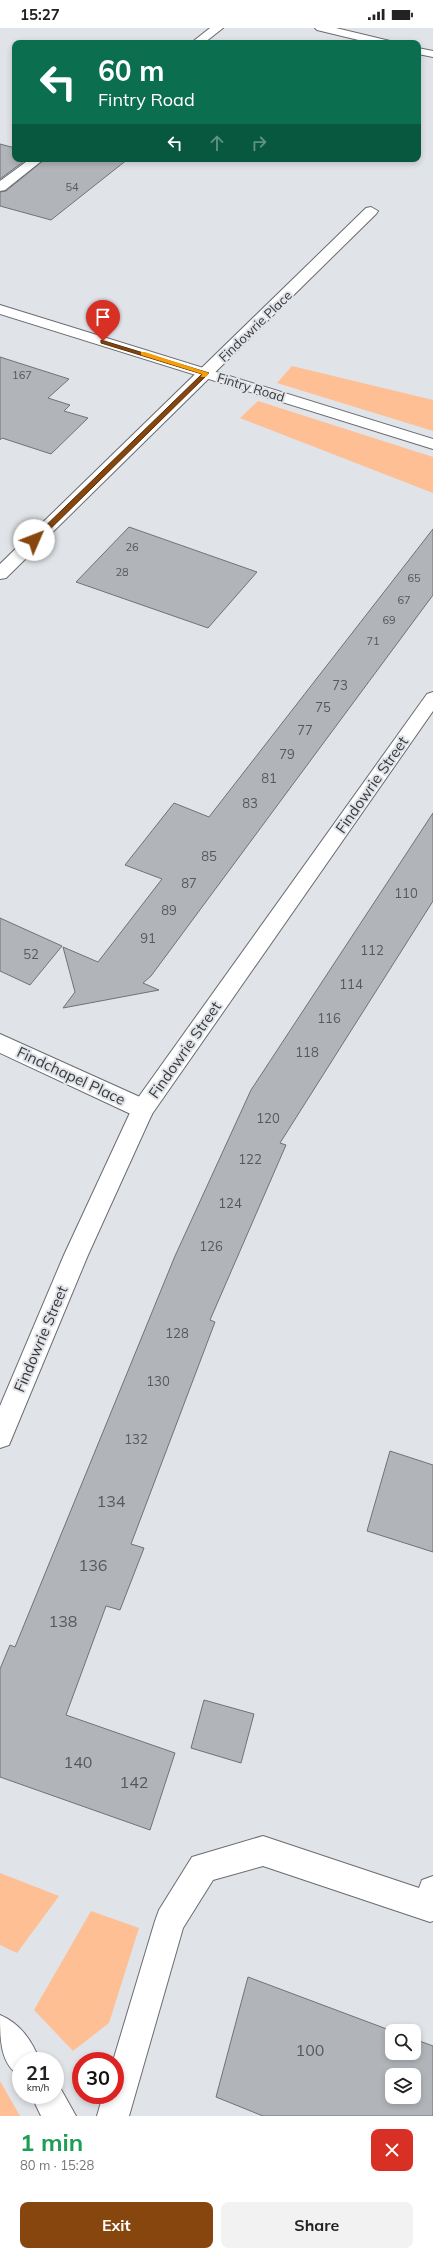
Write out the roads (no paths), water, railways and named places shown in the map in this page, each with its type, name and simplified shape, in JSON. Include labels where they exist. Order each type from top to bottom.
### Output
[{"type":"street","points":[[201,40],[218,28]]},
{"type":"street","points":[[322,28],[373,40]]},
{"type":"street","points":[[421,51],[433,54]]},
{"type":"street","points":[[0,187],[34,162]]},
{"type":"street","name":"Findowrie Place","points":[[0,574],[371,211]]},
{"type":"street","name":"Fintry Road","points":[[0,309],[433,444]]},
{"type":"street","name":"Findowrie Street","points":[[0,1436],[76,1255],[143,1109],[433,698]]},
{"type":"street","name":"Findchapel Place","points":[[0,1043],[143,1109]]},
{"type":"street","points":[[113,2116],[170,1921],[203,1868],[263,1851],[430,1907],[433,1891]]},
{"type":"street","points":[[0,2031],[11,2040],[18,2052]]},
{"type":"street","points":[[53,2104],[60,2116]]}]
